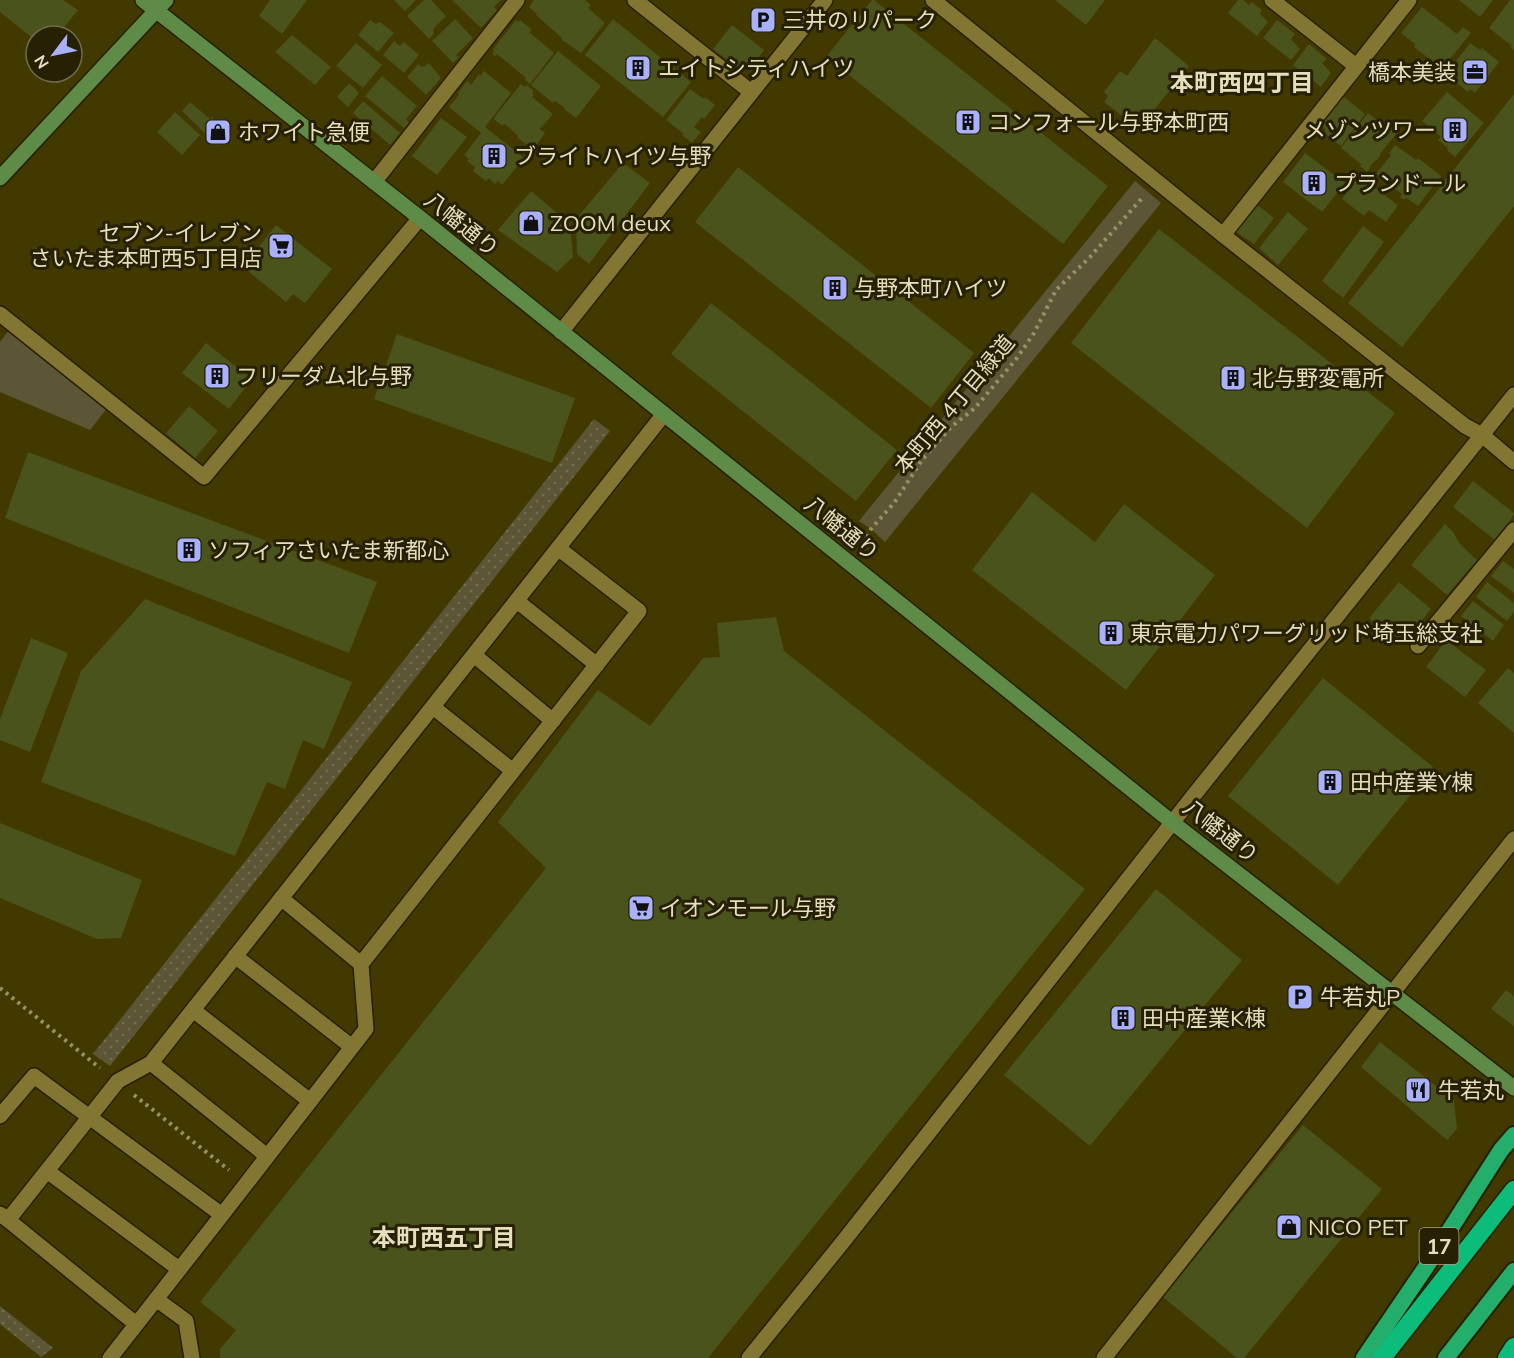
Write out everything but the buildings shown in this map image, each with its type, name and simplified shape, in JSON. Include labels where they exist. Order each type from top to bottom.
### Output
[{"type":"highway","name":"17","points":[[1364,1358],[1501,1150],[1514,1135]]},
{"type":"highway","points":[[1382,1358],[1514,1190]]},
{"type":"highway","points":[[1446,1358],[1514,1271]]},
{"type":"highway","points":[[1507,1358],[1514,1347]]},
{"type":"main road","name":"八幡通り","points":[[143,0],[161,5],[374,182],[1173,823],[1514,1088]]},
{"type":"main road","points":[[0,177],[161,5]]},
{"type":"street","points":[[374,182],[517,0]]},
{"type":"street","points":[[635,0],[751,92]]},
{"type":"street","points":[[561,332],[825,0]]},
{"type":"street","points":[[933,0],[1223,235],[1514,462]]},
{"type":"street","points":[[1272,0],[1356,66]]},
{"type":"street","points":[[1223,235],[1409,0]]},
{"type":"street","points":[[0,314],[204,477],[420,218]]},
{"type":"street","points":[[749,1358],[1514,395]]},
{"type":"street","points":[[136,1324],[4,1217],[47,1171],[118,1082],[151,1063],[664,414]]},
{"type":"street","points":[[1418,646],[1514,530]]},
{"type":"street","points":[[110,1358],[366,1029],[362,963],[639,611],[558,548]]},
{"type":"street","points":[[517,601],[597,665]]},
{"type":"street","points":[[474,655],[553,721]]},
{"type":"street","points":[[433,707],[513,771]]},
{"type":"street","points":[[1104,1358],[1514,839]]},
{"type":"street","points":[[281,898],[362,963]]},
{"type":"street","points":[[235,956],[352,1047]]},
{"type":"street","points":[[193,1010],[310,1101]]},
{"type":"street","points":[[151,1063],[267,1156]]},
{"type":"street","points":[[0,1116],[34,1076],[222,1215]]},
{"type":"street","points":[[47,1171],[179,1269]]},
{"type":"street","points":[[156,1299],[186,1321],[192,1358]]},
{"type":"path","name":"本町西 4丁目緑道","points":[[867,537],[894,503],[922,460],[951,427],[975,408],[1017,358],[1034,333],[1056,290],[1090,257],[1157,182]]},
{"type":"shaded area","points":[[1135,181],[1161,203],[885,542],[859,521]]},
{"type":"shaded area","points":[[10,329],[108,407],[90,430],[0,392],[0,342]]},
{"type":"shaded area","points":[[594,419],[610,431],[110,1066],[93,1054]]},
{"type":"shaded area","points":[[0,1306],[53,1348],[41,1357],[0,1324]]},
{"type":"place","name":"三井のリパーク","points":[[763,20]]},
{"type":"place","name":"エイトシティハイツ","points":[[638,68]]},
{"type":"place","name":"橋本美装","points":[[1475,72]]},
{"type":"place","name":"コンフォール与野本町西","points":[[968,122]]},
{"type":"place","name":"メゾンツワー","points":[[1455,130]]},
{"type":"place","name":"ホワイト急便","points":[[218,132]]},
{"type":"place","name":"ブライトハイツ与野","points":[[494,156]]},
{"type":"place","name":"プランドール","points":[[1314,183]]},
{"type":"place","name":"ZOOM deux","points":[[531,223]]},
{"type":"place","name":"セブン-イレブン さいたま本町西5丁目店","points":[[281,246]]},
{"type":"place","name":"与野本町ハイツ","points":[[835,288]]},
{"type":"place","name":"フリーダム北与野","points":[[217,376]]},
{"type":"place","name":"北与野変電所","points":[[1233,378]]},
{"type":"place","name":"ソフィアさいたま新都心","points":[[189,550]]},
{"type":"place","name":"東京電力パワーグリッド埼玉総支社","points":[[1111,633]]},
{"type":"place","name":"田中産業Y棟","points":[[1330,782]]},
{"type":"place","name":"イオンモール与野","points":[[641,908]]},
{"type":"place","name":"牛若丸P","points":[[1300,997]]},
{"type":"place","name":"田中産業K棟","points":[[1123,1018]]},
{"type":"place","name":"牛若丸","points":[[1418,1090]]},
{"type":"place","name":"NICO PET","points":[[1289,1227]]},
{"type":"district","name":"本町西四丁目","points":[[1242,82]]},
{"type":"district","name":"本町西五丁目","points":[[444,1237]]}]
